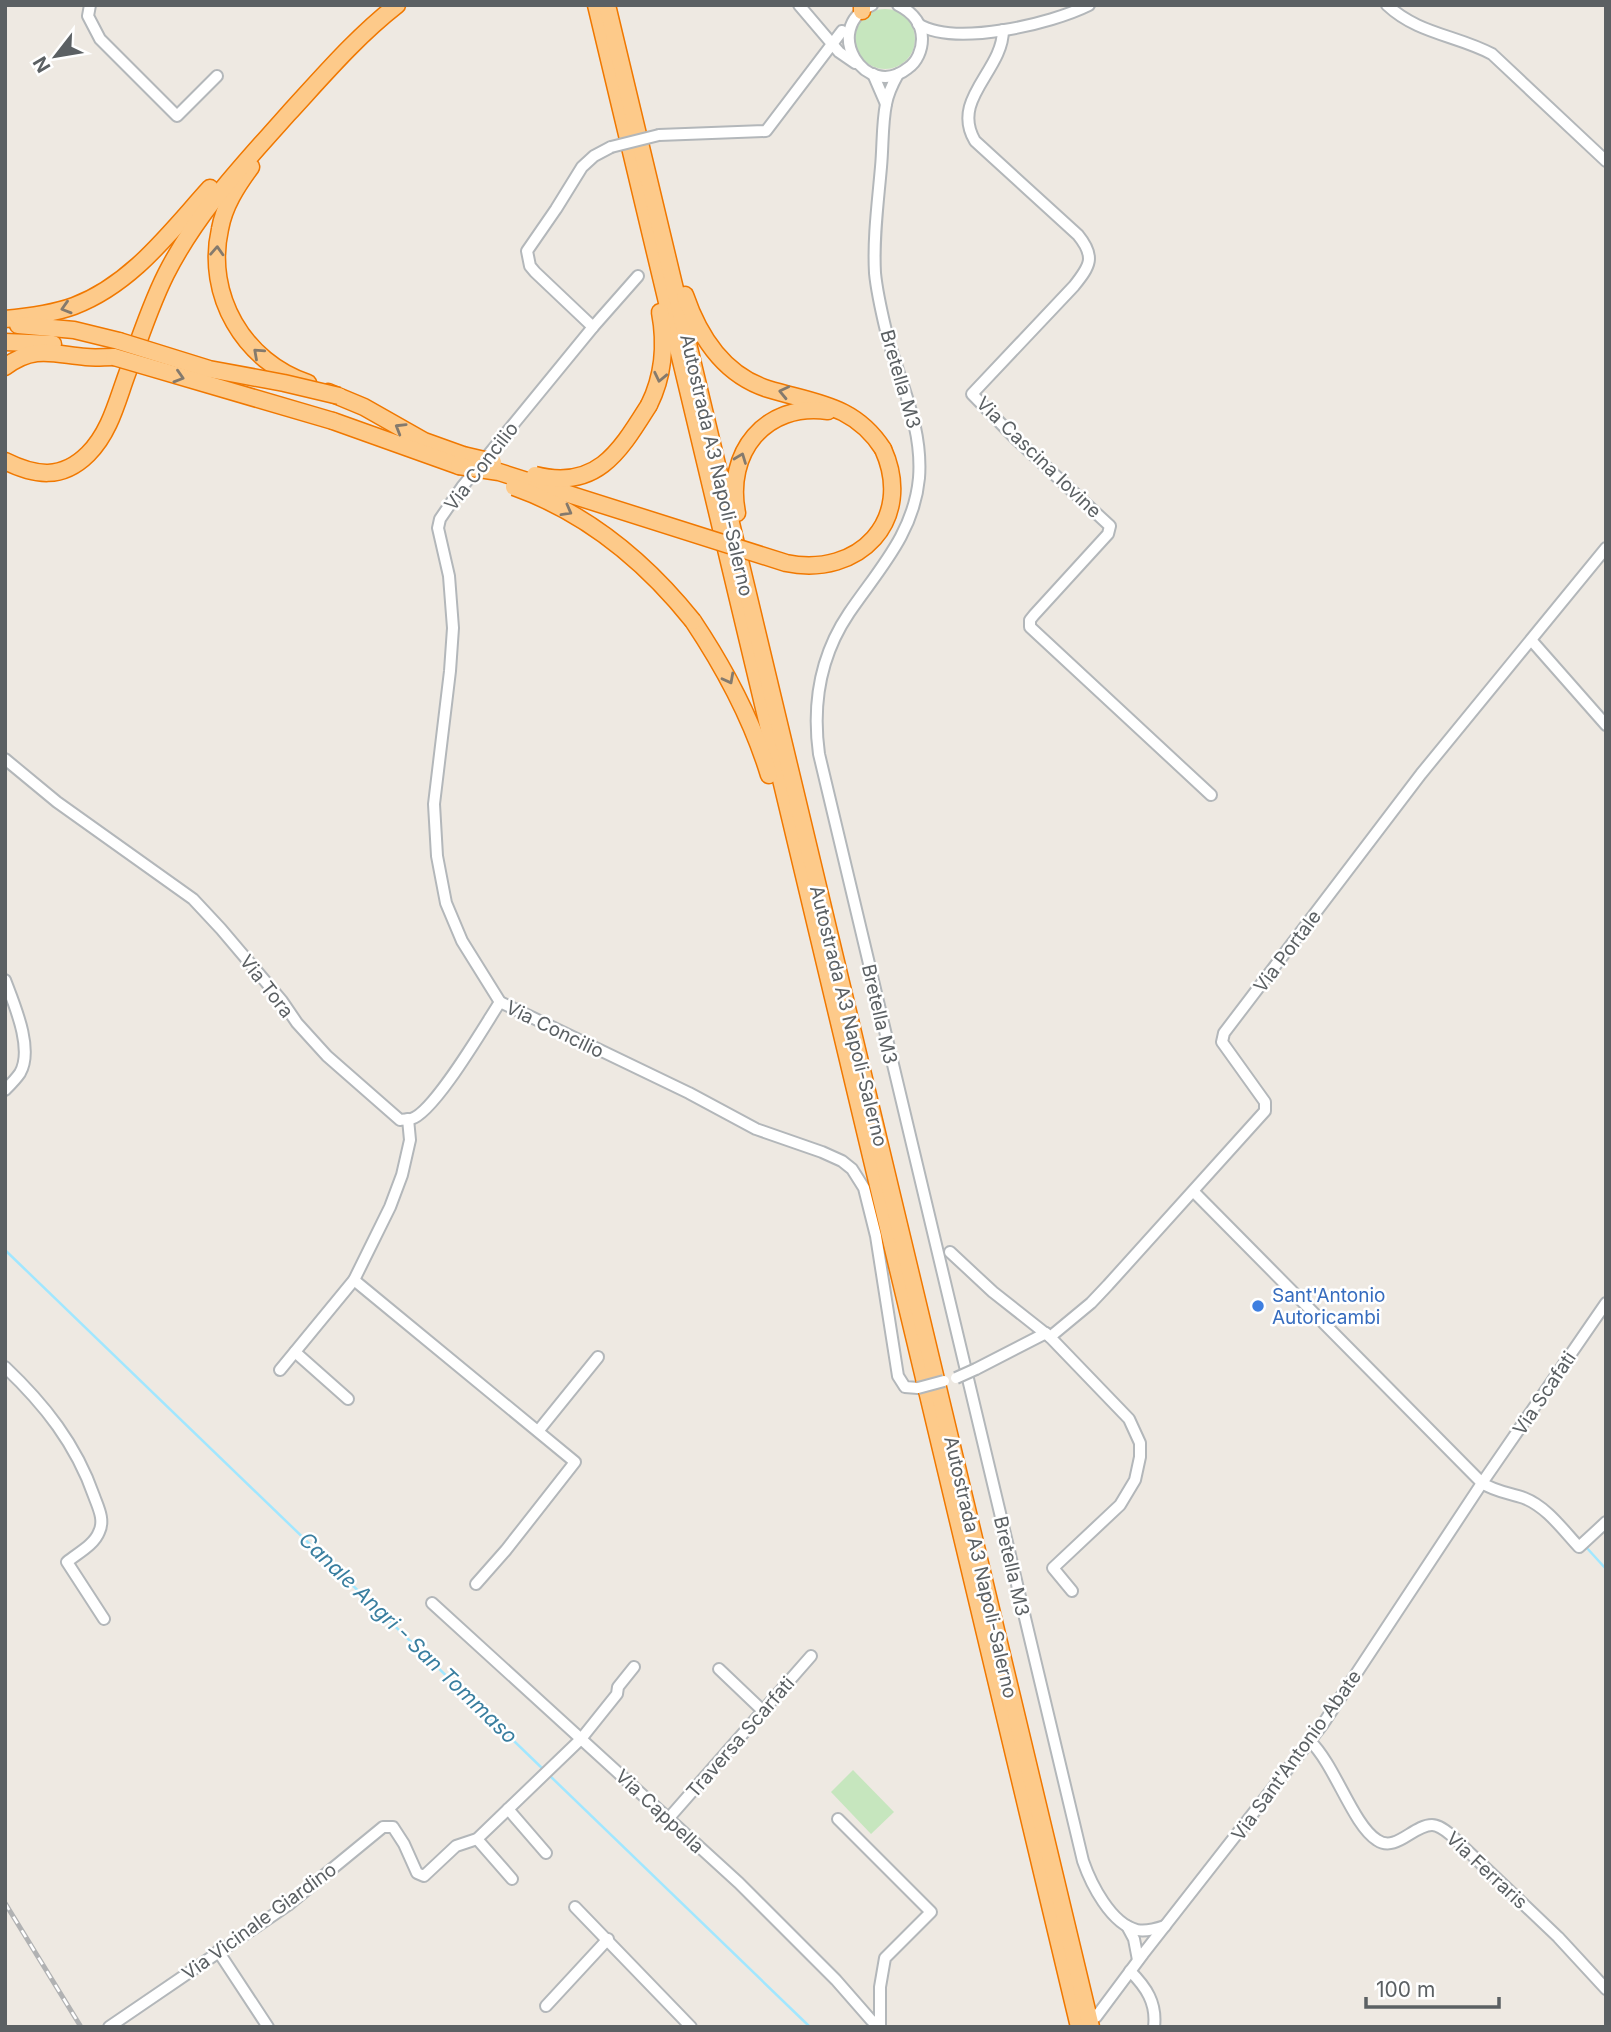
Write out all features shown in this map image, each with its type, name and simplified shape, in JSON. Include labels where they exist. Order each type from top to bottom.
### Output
[{"type":"highway","points":[[7,461],[35,473],[58,471],[82,459],[98,442],[113,415],[152,306],[179,250],[213,198],[337,61],[397,5]]},
{"type":"highway","name":"Autostrada A3 Napoli-Salerno","points":[[596,5],[761,646],[1093,2022]]},
{"type":"highway","name":"Autostrada A3 Napoli-Salerno","points":[[607,5],[639,164],[821,948],[1079,2027]]},
{"type":"highway","points":[[289,114],[229,202],[220,228],[217,245],[218,274],[230,317],[252,348],[274,367],[364,407],[461,460],[554,504],[608,536],[659,580],[693,621],[719,660],[754,731],[774,788],[791,859],[821,948]]},
{"type":"highway","points":[[5,319],[72,307],[97,296],[122,280],[232,164],[270,135]]},
{"type":"highway","points":[[461,460],[547,478],[575,477],[597,470],[615,456],[649,405],[660,378],[663,342],[658,301],[638,207],[639,164]]},
{"type":"highway","points":[[5,325],[56,328],[332,421],[786,564],[819,567],[835,564],[856,554],[873,539],[889,511],[892,477],[883,449],[860,422],[833,406],[765,388],[734,372],[713,351],[690,309],[672,241],[639,164]]},
{"type":"highway","points":[[5,342],[116,349],[284,383],[339,397]]},
{"type":"highway","points":[[5,367],[24,356],[44,352],[84,357],[116,349]]},
{"type":"highway","points":[[761,646],[749,564],[736,508],[735,488],[740,458],[756,435],[778,418],[790,413],[816,410],[847,415]]},
{"type":"street","points":[[90,5],[88,16],[100,39],[177,116],[217,76]]},
{"type":"street","points":[[799,5],[847,58],[881,76],[898,74],[912,65],[921,49],[947,34]]},
{"type":"street","points":[[898,5],[910,9],[918,24],[922,38],[921,49]]},
{"type":"street","points":[[918,24],[934,32],[947,34],[1003,30],[1056,19],[1088,5]]},
{"type":"street","points":[[1387,5],[1417,27],[1471,44],[1492,54],[1606,161]]},
{"type":"street","points":[[593,327],[535,272],[530,266],[527,251],[582,167],[594,156],[611,147],[659,135],[766,131],[822,60],[832,43],[866,7]]},
{"type":"street","points":[[813,21],[830,31],[842,32]]},
{"type":"street","points":[[852,24],[849,33],[850,50],[859,65]]},
{"type":"street","name":"Via Cascina Iovine","points":[[1003,30],[1001,49],[969,105],[969,131],[975,141],[1078,235],[1089,251],[1090,262],[1074,286],[972,394],[1016,439],[1110,526],[1108,534],[1030,620],[1030,627],[1211,795]]},
{"type":"street","points":[[822,60],[831,55],[847,58]]},
{"type":"street","name":"Bretella M3","points":[[873,74],[886,104]]},
{"type":"street","name":"Bretella M3","points":[[898,74],[886,104],[875,272],[887,334],[913,414],[919,448],[917,497],[904,534],[892,555],[850,612],[828,652],[818,692],[817,734],[831,808],[1083,1861],[1098,1894],[1133,1932],[1146,1939],[1149,1946]]},
{"type":"street","name":"Via Concilio","points":[[638,276],[462,487],[440,519],[438,528],[449,576],[453,628],[434,804],[437,856],[446,903],[453,922],[478,969],[500,1002],[689,1093],[756,1129],[822,1152],[852,1169],[864,1188],[876,1236],[898,1376],[905,1387],[918,1388],[957,1378],[1048,1335]]},
{"type":"street","name":"Via Portale","points":[[1048,1335],[1091,1303],[1262,1115],[1266,1106],[1227,1051],[1222,1042],[1224,1032],[1421,774],[1606,548]]},
{"type":"street","points":[[1532,641],[1606,725]]},
{"type":"street","name":"Via Tora","points":[[5,759],[57,802],[193,899],[327,1056],[391,1113],[400,1119],[408,1119]]},
{"type":"street","points":[[5,981],[18,1015],[24,1048],[21,1071],[5,1090]]},
{"type":"street","points":[[280,1370],[354,1280],[390,1207],[402,1175],[410,1140],[408,1119],[412,1119],[430,1104],[459,1066],[500,1002]]},
{"type":"street","points":[[1194,1192],[1482,1483],[1493,1490],[1526,1499],[1544,1510],[1583,1544],[1606,1522]]},
{"type":"street","points":[[950,1252],[993,1292],[1048,1335],[1129,1419],[1140,1443],[1139,1469],[1120,1505],[1053,1568],[1072,1591]]},
{"type":"street","points":[[354,1280],[575,1462],[476,1584]]},
{"type":"street","name":"Via Scafati","points":[[1482,1483],[1606,1303]]},
{"type":"street","points":[[295,1352],[348,1399]]},
{"type":"street","points":[[539,1430],[598,1357]]},
{"type":"street","points":[[5,1367],[49,1413],[70,1442],[91,1486],[101,1516],[99,1533],[67,1562],[104,1619]]},
{"type":"street","name":"Via Sant'Antonio Abate","points":[[1093,2022],[1138,1960],[1310,1741],[1482,1483]]},
{"type":"street","name":"Via Cappella","points":[[432,1603],[739,1883],[880,2027]]},
{"type":"street","name":"Traversa Scarfati","points":[[668,1819],[811,1656]]},
{"type":"street","name":"Via Vicinale Giardino","points":[[109,2027],[288,1905],[383,1827],[393,1827],[420,1875],[424,1875],[456,1846],[477,1839],[581,1739],[617,1695],[618,1687],[634,1667]]},
{"type":"street","points":[[719,1669],[763,1711]]},
{"type":"street","name":"Via Ferraris","points":[[1310,1741],[1328,1761],[1361,1821],[1376,1840],[1385,1844],[1392,1843],[1421,1828],[1431,1825],[1441,1827],[1558,1937],[1606,1989]]},
{"type":"street","points":[[508,1809],[546,1853]]},
{"type":"street","points":[[838,1819],[931,1912],[885,1958],[880,1987],[880,2027]]},
{"type":"street","points":[[477,1839],[512,1879]]},
{"type":"street","points":[[575,1907],[691,2027]]},
{"type":"street","points":[[1138,1960],[1133,1932],[1165,1926]]},
{"type":"street","points":[[546,2006],[608,1939]]},
{"type":"street","points":[[218,1951],[268,2027]]},
{"type":"street","points":[[1130,1971],[1149,1994],[1155,2017],[1154,2027]]},
{"type":"green space","points":[[879,9],[891,9],[910,22],[915,39],[913,51],[902,64],[891,69],[879,69],[860,56],[855,45],[855,33],[868,14]]},
{"type":"green space","points":[[853,1770],[894,1812],[871,1834],[831,1792]]},
{"type":"waterway","name":"Canale Angri - San Tommaso","points":[[5,1250],[544,1770]]},
{"type":"waterway","points":[[1586,1547],[1606,1569]]},
{"type":"waterway","name":"Canale Angri - San Tommaso","points":[[549,1775],[810,2027]]},
{"type":"railway","points":[[5,1903],[81,2027]]},
{"type":"place","name":"Sant'Antonio Autoricambi","points":[[1258,1306]]}]
